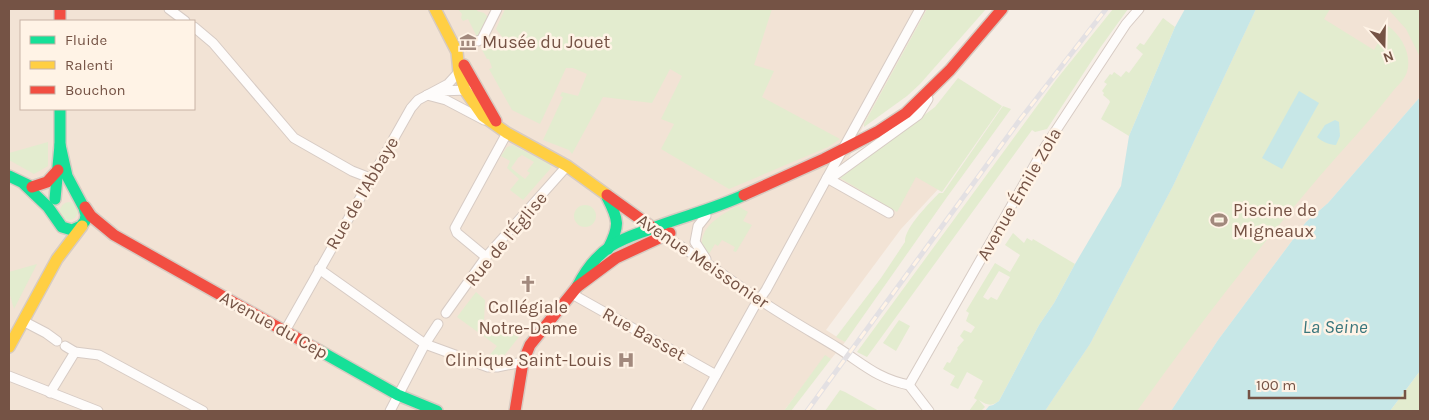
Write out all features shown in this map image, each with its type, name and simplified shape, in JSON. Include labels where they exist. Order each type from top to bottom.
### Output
[{"type":"main road","name":"Avenue Meissonier","points":[[435,9],[460,52],[477,109],[489,122],[567,166],[664,236]]},
{"type":"main road","points":[[516,411],[523,362],[530,345],[574,291],[588,267],[608,249],[624,239],[722,205],[843,150],[877,132],[906,113],[938,83],[1002,9]]},
{"type":"main road","name":"Avenue Meissonier","points":[[460,52],[459,72],[471,92],[504,130]]},
{"type":"main road","points":[[57,259],[60,240],[52,208],[58,196],[60,110]]},
{"type":"main road","points":[[9,347],[57,259],[86,216],[85,208],[67,177],[60,145]]},
{"type":"main road","points":[[28,186],[38,186],[48,182],[58,170]]},
{"type":"main road","points":[[9,176],[28,186],[58,196],[69,193],[78,197]]},
{"type":"main road","points":[[28,186],[42,200],[63,228],[78,228]]},
{"type":"main road","points":[[605,194],[618,218],[616,234],[608,249]]},
{"type":"main road","points":[[574,291],[616,258],[706,216],[722,205]]},
{"type":"main road","name":"Avenue du Cep","points":[[85,208],[91,216],[114,235],[398,395],[436,411]]},
{"type":"main road","name":"Avenue du Cep","points":[[78,228],[114,235]]},
{"type":"street","points":[[169,9],[185,20]]},
{"type":"street","points":[[480,40],[497,9]]},
{"type":"street","points":[[696,411],[759,299],[766,290],[920,9]]},
{"type":"street","name":"Avenue Émile Zola","points":[[908,385],[1044,147],[1126,24],[1139,9]]},
{"type":"street","points":[[195,28],[213,43],[294,138],[352,171],[370,178]]},
{"type":"street","name":"Rue de l'Abbaye","points":[[285,331],[410,108],[418,100],[448,84],[459,72]]},
{"type":"street","points":[[827,178],[835,175],[918,115],[938,83]]},
{"type":"street","points":[[427,95],[446,90],[471,92]]},
{"type":"street","points":[[451,104],[460,102],[471,92]]},
{"type":"street","points":[[427,95],[489,122]]},
{"type":"street","points":[[486,257],[457,233],[455,228],[504,130]]},
{"type":"street","name":"Rue de l'Église","points":[[446,313],[486,257],[567,166]]},
{"type":"street","points":[[827,178],[889,213]]},
{"type":"street","points":[[706,216],[700,222],[695,242],[698,250],[713,267]]},
{"type":"street","name":"Avenue Meissonier","points":[[664,236],[759,299],[838,348],[871,372],[908,385]]},
{"type":"street","points":[[319,269],[425,344],[488,367],[497,368],[523,362]]},
{"type":"street","name":"Rue Basset","points":[[574,291],[716,375]]},
{"type":"street","points":[[23,321],[75,352],[100,355],[203,411]]},
{"type":"street","points":[[390,411],[425,344],[438,324]]},
{"type":"street","points":[[50,392],[75,352]]},
{"type":"street","points":[[9,376],[98,411]]},
{"type":"street","points":[[908,385],[929,410]]},
{"type":"shaded area","points":[[9,9],[927,9],[864,124],[840,178],[892,205],[913,171],[941,186],[901,229],[826,330],[845,342],[831,359],[825,356],[784,411],[9,411]]},
{"type":"shaded area","name":"Piscine de Migneaux","points":[[1256,9],[1420,9],[1420,97],[1328,203],[1306,222],[1218,340],[1171,411],[1045,411],[1090,344],[1173,186]]},
{"type":"green space","points":[[458,9],[478,9],[477,11],[484,13],[490,19],[477,37],[468,19],[463,21],[461,18],[462,14]]},
{"type":"green space","points":[[505,9],[772,9],[754,65],[774,71],[762,97],[840,139],[828,147],[729,189],[661,149],[674,124],[661,119],[682,76],[670,69],[652,103],[603,97],[572,154],[569,150],[543,140],[563,97],[560,96],[562,92],[578,96],[587,74],[573,68],[566,68],[540,124],[512,110],[489,69],[492,68],[489,59],[487,59],[481,48],[490,37],[503,38],[496,29]]},
{"type":"green space","points":[[927,9],[986,9],[920,84],[907,96],[864,127],[864,124]]},
{"type":"green space","points":[[1113,9],[1128,9],[1047,129],[1035,132],[1032,130],[867,357],[857,352],[1056,80]]},
{"type":"green space","name":"Piscine de Migneaux","points":[[1256,9],[1330,9],[1324,19],[1374,50],[1388,26],[1398,35],[1405,46],[1408,59],[1406,75],[1248,263],[1180,351],[1137,411],[1045,411],[1090,344],[1173,186]]},
{"type":"green space","points":[[1388,9],[1420,9],[1420,57],[1406,29]]},
{"type":"green space","points":[[1163,18],[1175,27],[1129,136],[1101,119],[1110,102],[1103,95],[1102,91],[1107,84],[1104,82],[1114,72],[1121,77],[1126,71],[1129,73],[1143,54],[1136,48],[1140,43],[1144,45]]},
{"type":"green space","points":[[958,78],[1002,106],[942,192],[916,177],[897,212],[840,178],[935,107]]},
{"type":"green space","points":[[1003,106],[1011,109],[845,342],[836,337],[881,278],[905,242],[908,230],[913,223],[939,193],[943,193]]},
{"type":"green space","points":[[48,142],[48,166],[34,174],[9,160],[9,153]]},
{"type":"green space","points":[[513,145],[550,164],[551,168],[523,200],[510,190],[519,179],[507,168],[510,161],[501,156],[507,147]],"holes":[[[522,155],[534,162],[527,171],[530,173],[525,179],[511,168]]]},
{"type":"green space","points":[[65,202],[73,202],[78,207],[76,218],[65,220],[60,215],[60,207]]},
{"type":"green space","points":[[585,205],[593,208],[596,216],[593,224],[585,227],[577,224],[574,216],[577,208]]},
{"type":"green space","points":[[738,206],[748,212],[743,221],[752,225],[736,252],[733,251],[735,247],[722,240],[718,246],[715,244],[709,254],[702,246],[702,239],[708,227],[719,217]]},
{"type":"green space","points":[[1013,233],[1024,243],[1027,238],[1032,241],[1033,239],[1075,264],[1054,303],[1039,325],[999,401],[989,405],[979,400],[985,407],[981,411],[969,411],[977,400],[974,398],[983,381],[967,372],[958,389],[950,385],[955,376],[943,369],[947,362],[950,363],[957,348],[964,340],[960,336],[964,330],[971,333],[975,327],[966,321],[969,313],[966,311],[995,263],[1010,272],[1020,255],[1005,245]],"holes":[[[999,271],[1010,277],[997,300],[991,297],[988,300],[983,297]]]},
{"type":"green space","points":[[37,264],[14,309],[9,292],[9,272]]},
{"type":"green space","points":[[476,292],[485,300],[484,322],[495,331],[506,330],[510,324],[522,333],[499,362],[489,356],[497,346],[457,317]]},
{"type":"green space","points":[[899,320],[910,326],[896,351],[883,343]]},
{"type":"green space","points":[[825,355],[831,359],[791,411],[784,411]]},
{"type":"green space","points":[[1420,371],[1420,411],[1390,411]]},
{"type":"green space","points":[[840,390],[845,392],[879,411],[825,411]]},
{"type":"water","points":[[1185,9],[1256,9],[1173,186],[1090,344],[1045,411],[985,411],[989,406],[999,401],[1039,325],[1054,303],[1121,186],[1129,136],[1175,27]]},
{"type":"water","points":[[1299,91],[1319,103],[1282,169],[1262,158]]},
{"type":"water","name":"La Seine","points":[[1420,97],[1420,371],[1390,411],[1171,411],[1218,340],[1306,222],[1328,203]]},
{"type":"water","points":[[1335,120],[1339,122],[1340,136],[1336,145],[1325,142],[1317,137],[1325,125]]},
{"type":"tunnel","points":[[464,48],[478,41]]},
{"type":"railway","points":[[807,411],[1019,121],[1106,9]]},
{"type":"traffic: fast","points":[[55,199],[60,145],[60,110]]},
{"type":"traffic: fast","points":[[24,184],[48,207],[62,227],[72,230],[81,226],[85,221],[86,215],[67,176],[60,145]]},
{"type":"traffic: fast","points":[[9,176],[32,187]]},
{"type":"traffic: fast","points":[[577,287],[596,259],[625,238],[721,205],[744,195]]},
{"type":"traffic: fast","points":[[607,197],[616,217],[615,234],[608,249]]},
{"type":"traffic: fast","points":[[320,351],[398,395],[437,411]]},
{"type":"traffic: slow","points":[[435,9],[457,52],[459,72],[465,90],[483,116],[507,133],[567,166],[607,195]]},
{"type":"traffic: slow","points":[[9,347],[57,259],[82,226]]},
{"type":"traffic: jam","points":[[60,9],[60,20]]},
{"type":"traffic: jam","points":[[744,195],[824,159],[877,132],[906,113],[950,70],[1002,9]]},
{"type":"traffic: jam","points":[[464,65],[496,121]]},
{"type":"traffic: jam","points":[[32,187],[47,182],[58,170]]},
{"type":"traffic: jam","points":[[607,195],[664,236]]},
{"type":"traffic: jam","points":[[85,207],[91,216],[114,235],[320,351]]},
{"type":"traffic: jam","points":[[515,411],[523,362],[530,345],[577,287],[616,258],[670,233]]},
{"type":"place","name":"Musée du Jouet","points":[[468,42]]},
{"type":"place","name":"Piscine de Migneaux","points":[[1219,220]]},
{"type":"place","name":"Collégiale Notre-Dame","points":[[528,284]]},
{"type":"place","name":"Clinique Saint-Louis","points":[[626,360]]}]
